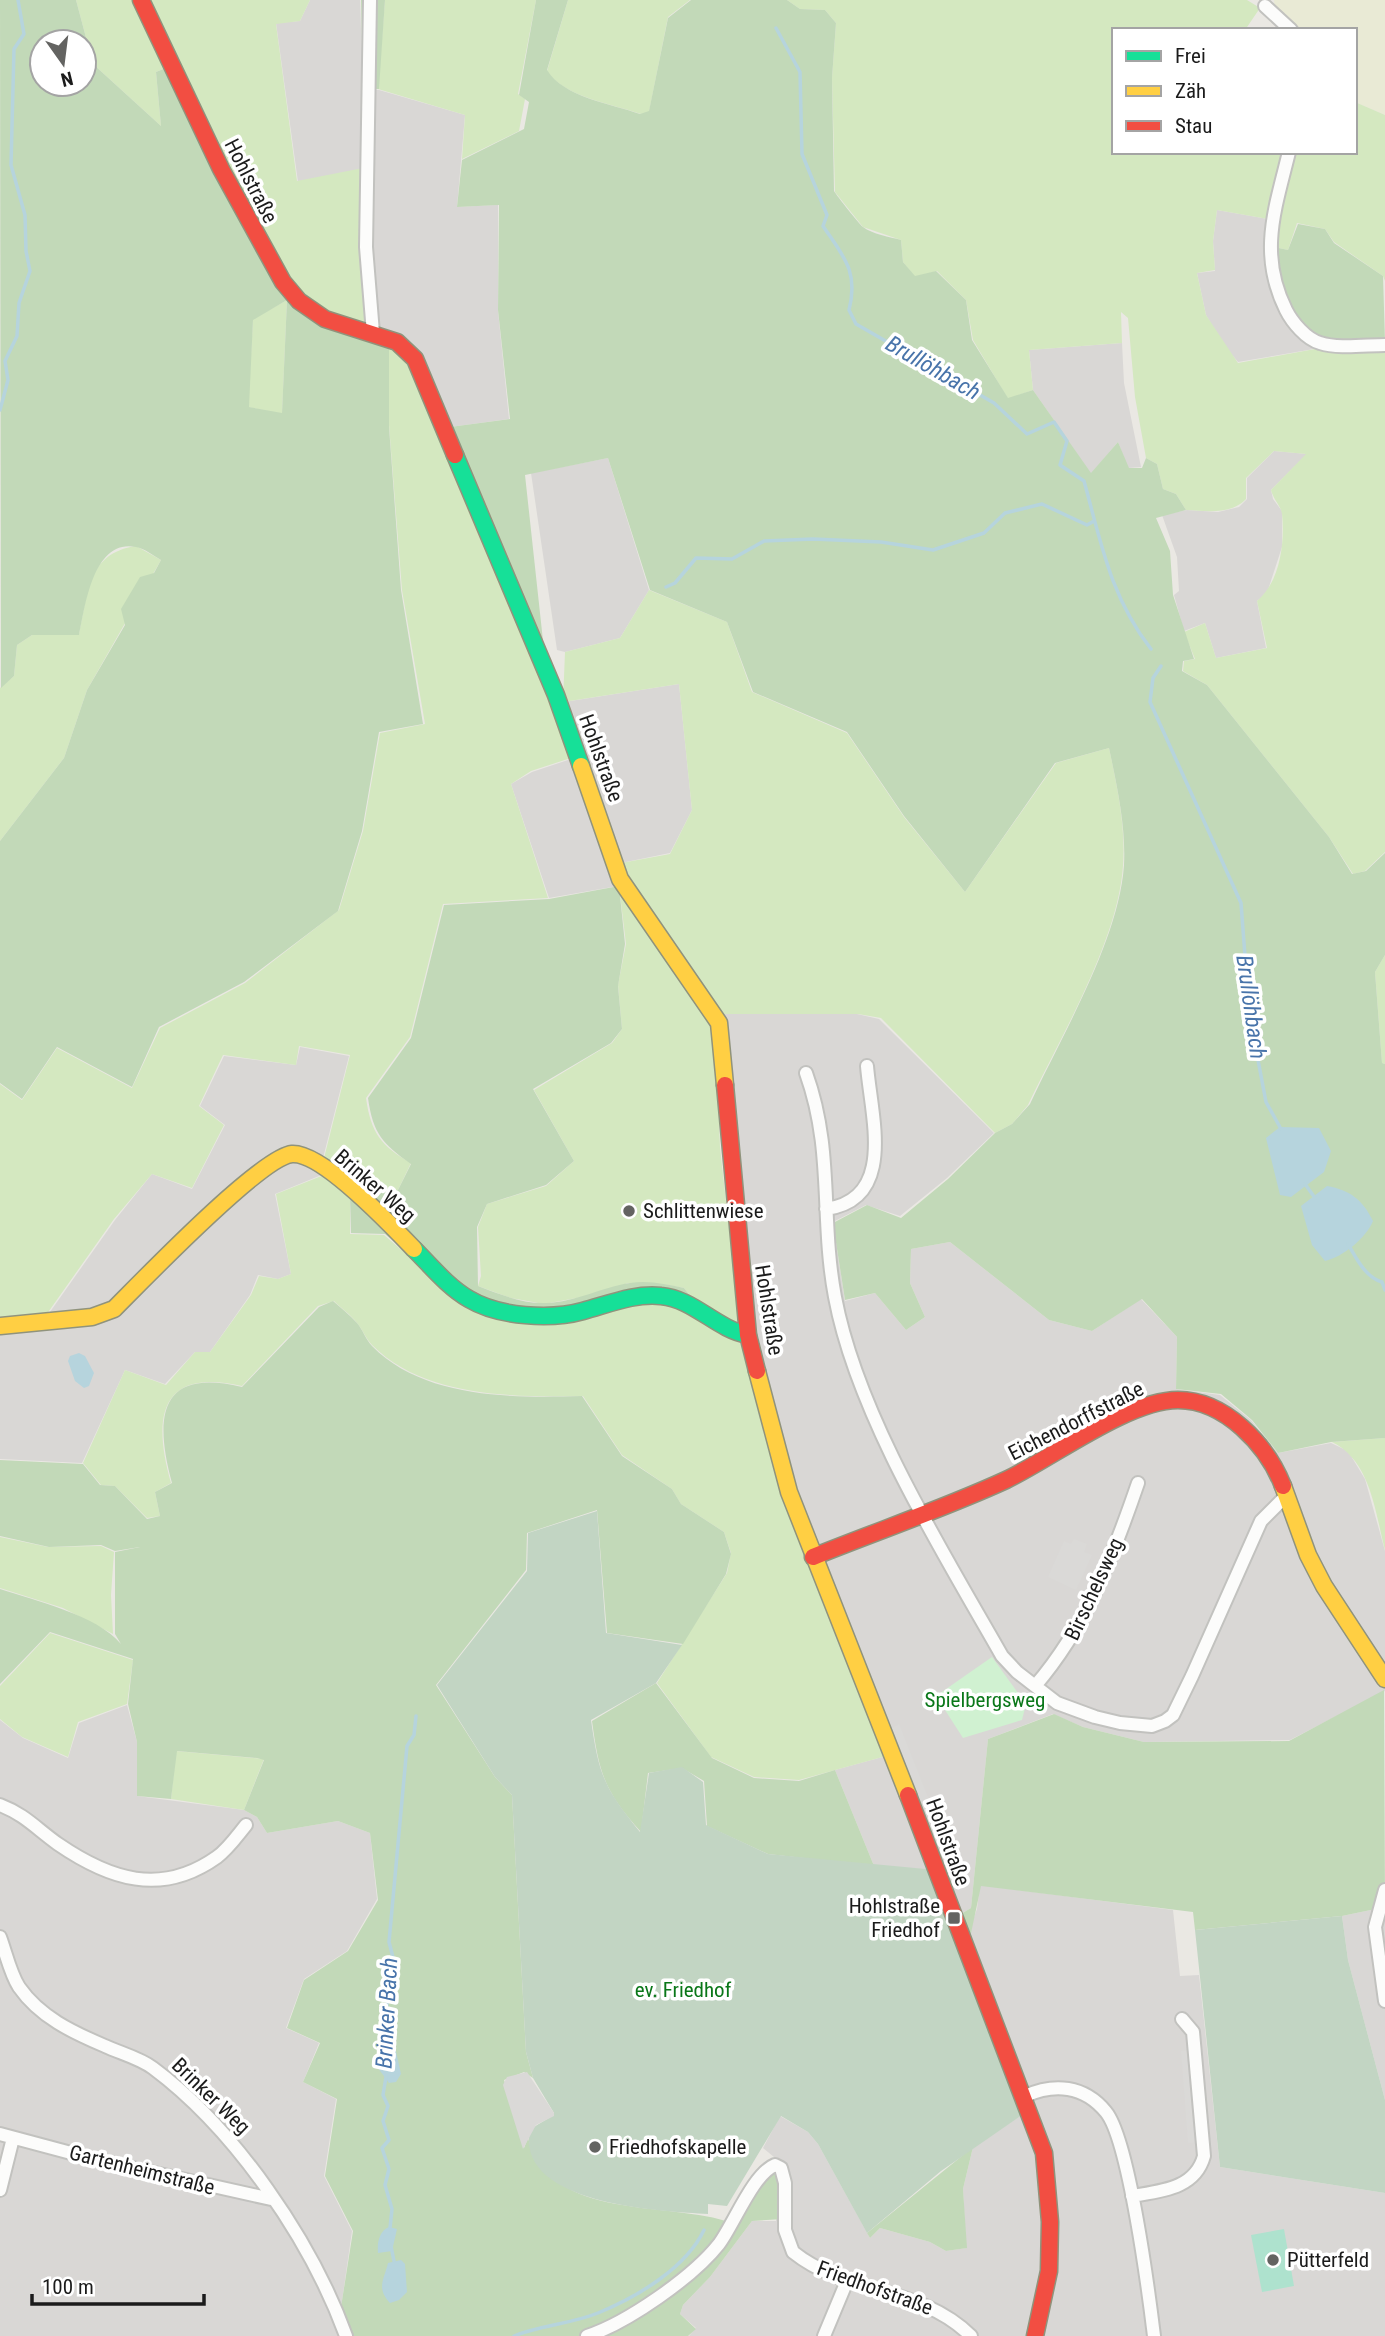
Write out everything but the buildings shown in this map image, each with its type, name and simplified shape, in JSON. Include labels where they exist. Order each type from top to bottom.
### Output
[{"type":"street","name":"Hohlstraße","points":[[141,0],[167,61],[220,169],[283,282],[299,301],[325,319],[397,342],[415,359],[556,695],[620,879],[719,1023],[748,1335],[789,1492],[886,1736],[967,1952],[1025,2096],[1044,2152],[1050,2222],[1049,2271],[1035,2336]]},
{"type":"street","points":[[370,0],[366,247],[373,333]]},
{"type":"street","points":[[1265,6],[1289,28]]},
{"type":"street","points":[[1288,154],[1271,223],[1271,268],[1276,290],[1290,317],[1304,333],[1320,343],[1385,345]]},
{"type":"street","points":[[826,1209],[851,1202],[871,1180],[874,1158],[867,1066]]},
{"type":"street","points":[[806,1073],[824,1135],[826,1209],[835,1296],[847,1342],[874,1413],[923,1515],[1002,1656],[1035,1686],[1057,1703],[1095,1717],[1152,1726],[1173,1715],[1261,1521],[1286,1496]]},
{"type":"street","name":"Brinker Weg","points":[[0,1326],[92,1317],[114,1308],[244,1185],[274,1160],[292,1153],[311,1160],[345,1184],[468,1299],[534,1317],[569,1314],[643,1297],[664,1296],[693,1306],[721,1327],[748,1335]]},
{"type":"street","name":"Eichendorffstraße","points":[[813,1557],[923,1515],[1061,1453],[1143,1406],[1178,1400],[1213,1406],[1245,1430],[1278,1474],[1308,1555],[1324,1586],[1385,1679]]},
{"type":"street","name":"Birschelsweg","points":[[1035,1686],[1065,1650],[1082,1621],[1121,1534],[1138,1483]]},
{"type":"street","points":[[0,1805],[21,1813],[46,1836],[87,1864],[127,1878],[163,1880],[192,1872],[219,1856],[246,1825]]},
{"type":"street","points":[[1385,1890],[1376,1927],[1385,2001]]},
{"type":"street","name":"Brinker Weg","points":[[0,1937],[19,1986],[56,2024],[150,2066],[185,2095],[257,2173],[271,2199],[306,2250],[335,2306],[346,2336]]},
{"type":"street","points":[[1132,2196],[1187,2183],[1202,2166],[1205,2156],[1193,2032],[1182,2019]]},
{"type":"street","points":[[1025,2096],[1044,2088],[1061,2086],[1082,2094],[1107,2113],[1132,2196],[1154,2336]]},
{"type":"street","name":"Gartenheimstraße","points":[[0,2190],[6,2136],[101,2161],[271,2199]]},
{"type":"street","name":"Friedhofstraße","points":[[587,2336],[634,2314],[699,2264],[718,2245],[762,2175],[775,2165],[781,2168],[784,2175],[783,2219],[793,2252],[807,2263],[847,2281],[925,2304],[944,2314],[971,2336]]},
{"type":"street","points":[[824,2336],[847,2281]]},
{"type":"shaded area","points":[[310,0],[360,0],[363,89],[379,90],[465,115],[457,207],[498,205],[498,311],[509,419],[450,427],[434,381],[417,354],[377,329],[370,214],[298,182],[276,23],[300,21]]},
{"type":"shaded area","points":[[1217,210],[1268,219],[1265,246],[1270,289],[1296,333],[1314,349],[1238,362],[1223,344],[1206,315],[1197,273],[1215,271],[1213,241]]},
{"type":"shaded area","points":[[1122,343],[1124,383],[1141,467],[1128,468],[1118,442],[1091,474],[1033,390],[1029,350]]},
{"type":"shaded area","points":[[1274,451],[1307,454],[1271,490],[1273,499],[1282,511],[1282,547],[1267,593],[1257,601],[1266,648],[1216,658],[1205,623],[1184,631],[1174,595],[1179,591],[1177,557],[1162,515],[1187,510],[1218,512],[1239,507],[1247,499],[1247,478]]},
{"type":"shaded area","points":[[608,458],[649,590],[620,638],[565,652],[557,650],[531,473]]},
{"type":"shaded area","points":[[679,684],[692,810],[670,853],[621,863],[618,886],[549,898],[511,784],[532,772],[574,758],[564,702]]},
{"type":"shaded area","points":[[724,1014],[857,1014],[879,1019],[994,1133],[947,1178],[900,1216],[866,1205],[833,1222],[845,1301],[875,1293],[906,1330],[925,1317],[910,1283],[911,1249],[950,1242],[1049,1320],[1092,1331],[1141,1299],[1177,1337],[1176,1389],[1220,1395],[1251,1420],[1278,1453],[1331,1443],[1348,1451],[1365,1479],[1385,1551],[1385,1691],[1290,1740],[1144,1742],[1083,1727],[1053,1714],[988,1739],[971,1908],[954,1918],[936,1870],[874,1866],[835,1770],[886,1756],[811,1533],[776,1417],[757,1332],[744,1247]]},
{"type":"shaded area","points":[[300,1047],[349,1056],[322,1162],[324,1174],[275,1194],[291,1274],[278,1279],[258,1275],[250,1295],[210,1352],[195,1352],[165,1384],[125,1370],[82,1463],[0,1459],[0,1330],[45,1319],[115,1220],[152,1174],[192,1189],[225,1125],[200,1106],[224,1056],[296,1065]]},
{"type":"shaded area","points":[[1074,1539],[1087,1544],[1084,1552],[1092,1555],[1076,1590],[1048,1577],[1064,1541],[1071,1544]]},
{"type":"shaded area","points":[[127,1705],[137,1742],[137,1796],[244,1810],[257,1817],[267,1833],[338,1821],[370,1833],[377,1899],[347,1951],[304,1979],[286,2028],[319,2043],[303,2082],[336,2099],[324,2176],[352,2231],[341,2308],[351,2336],[0,2336],[0,1720],[23,1738],[68,1758],[79,1723]]},
{"type":"shaded area","points":[[899,1724],[929,1800],[919,1804],[891,1729]]},
{"type":"shaded area","points":[[980,1885],[1173,1910],[1180,1976],[1199,1975],[1220,2167],[1385,2193],[1385,2336],[689,2336],[696,2328],[680,2314],[683,2305],[710,2277],[752,2221],[776,2221],[774,2157],[763,2148],[780,2116],[808,2132],[818,2144],[870,2238],[880,2228],[930,2242],[946,2251],[966,2248],[963,2189],[973,2147],[1022,2115],[964,1945],[977,1909]]},
{"type":"shaded area","points":[[1385,1907],[1385,2100],[1348,1960],[1342,1916]]},
{"type":"shaded area","points":[[1191,2050],[1198,2142],[1188,2143],[1181,2051]]},
{"type":"shaded area","points":[[527,2072],[554,2116],[536,2125],[523,2149],[503,2085],[507,2077]]},
{"type":"green space","points":[[0,0],[76,0],[83,28],[28,28],[28,98],[98,98],[98,69],[161,126],[156,72],[166,68],[287,299],[389,344],[389,427],[401,590],[423,724],[379,732],[362,831],[338,911],[244,982],[159,1027],[132,1087],[57,1047],[22,1099],[0,1083],[0,841],[64,758],[87,690],[125,625],[121,609],[140,577],[154,573],[161,560],[136,547],[121,547],[110,553],[101,564],[88,592],[79,635],[32,635],[17,645],[14,676],[1,688]],"holes":[[[287,300],[282,413],[249,407],[253,320]]]},
{"type":"green space","points":[[76,0],[137,0],[166,68],[156,72],[161,126],[98,69],[98,28],[83,28]]},
{"type":"green space","points":[[145,0],[310,0],[300,21],[276,24],[297,181],[363,168],[369,329],[326,315],[285,279]]},
{"type":"green space","points":[[361,0],[385,0],[379,89],[363,89]]},
{"type":"green space","points":[[385,0],[536,0],[518,94],[525,99],[519,131],[462,159],[465,115],[378,89]]},
{"type":"green space","points":[[536,0],[568,0],[547,70],[554,79],[576,93],[640,114],[649,111],[668,18],[691,0],[787,0],[800,9],[825,10],[836,23],[832,78],[836,194],[863,227],[901,240],[903,262],[915,276],[936,271],[966,300],[972,340],[1008,398],[1033,390],[1091,473],[1118,442],[1129,468],[1142,468],[1146,458],[1157,464],[1163,489],[1176,494],[1186,510],[1156,518],[1170,551],[1173,595],[1194,659],[1183,661],[1182,671],[1207,685],[1329,837],[1352,874],[1366,871],[1385,853],[1385,955],[1375,972],[1382,1063],[1385,1064],[1385,1438],[1331,1442],[1278,1453],[1252,1420],[1221,1394],[1176,1389],[1177,1337],[1142,1299],[1092,1331],[1049,1320],[950,1242],[911,1249],[910,1283],[925,1317],[906,1330],[875,1293],[845,1300],[833,1223],[867,1205],[901,1218],[948,1179],[995,1133],[1012,1124],[1030,1104],[1087,987],[1112,924],[1124,865],[1122,821],[1109,748],[1055,763],[965,892],[904,816],[847,732],[753,692],[727,622],[650,590],[608,458],[525,475],[545,659],[450,427],[510,419],[498,310],[499,205],[457,207],[462,160],[524,129],[529,102],[519,95]]},
{"type":"green space","points":[[568,0],[690,0],[668,17],[649,112],[641,114],[577,93],[555,80],[547,71]]},
{"type":"green space","points":[[787,0],[1247,0],[1260,8],[1246,28],[1112,28],[1112,154],[1284,154],[1268,219],[1217,210],[1213,241],[1215,270],[1197,273],[1206,315],[1238,363],[1315,349],[1385,351],[1385,852],[1365,871],[1353,874],[1329,837],[1207,685],[1183,671],[1184,661],[1195,659],[1184,632],[1205,623],[1216,658],[1267,648],[1257,601],[1265,593],[1276,573],[1283,537],[1281,511],[1271,490],[1306,454],[1274,451],[1246,478],[1246,499],[1233,508],[1218,511],[1186,510],[1176,494],[1163,489],[1157,464],[1146,458],[1135,397],[1128,318],[1121,312],[1122,343],[1029,350],[1033,390],[1008,399],[973,340],[966,300],[937,271],[915,277],[903,262],[901,240],[863,227],[835,192],[832,78],[836,23],[825,10],[800,9]]},
{"type":"green space","points":[[1274,0],[1385,0],[1385,115],[1357,103],[1357,28],[1295,28],[1275,9]]},
{"type":"green space","points":[[1357,103],[1385,115],[1385,281],[1383,276],[1334,242],[1325,229],[1297,223],[1288,250],[1274,247],[1276,219],[1292,154],[1357,154]]},
{"type":"green space","points":[[1298,224],[1325,229],[1334,243],[1383,276],[1385,342],[1320,340],[1300,321],[1287,299],[1274,247],[1288,250]]},
{"type":"green space","points":[[287,300],[282,414],[248,407],[253,319]]},
{"type":"green space","points":[[389,343],[420,374],[460,490],[552,698],[574,757],[531,771],[511,784],[548,898],[443,904],[410,1037],[366,1098],[371,1121],[379,1137],[392,1151],[411,1163],[398,1190],[362,1191],[323,1162],[350,1055],[299,1046],[296,1065],[223,1055],[199,1106],[224,1125],[192,1188],[152,1174],[114,1219],[44,1318],[0,1322],[0,1084],[22,1100],[57,1048],[132,1088],[160,1028],[245,983],[339,910],[363,831],[380,733],[425,724],[402,590],[389,425]]},
{"type":"green space","points":[[136,546],[161,560],[87,690],[64,758],[0,841],[0,688],[14,676],[17,645],[32,635],[79,634],[88,590],[99,566],[120,550]]},
{"type":"green space","points":[[649,590],[727,622],[752,692],[847,733],[904,817],[965,892],[1056,763],[1109,748],[1122,822],[1124,851],[1119,895],[1111,925],[1086,988],[1028,1105],[1012,1124],[995,1133],[881,1018],[858,1014],[724,1014],[707,1011],[715,1025],[720,1147],[739,1320],[737,1324],[694,1301],[684,1288],[668,1285],[628,1283],[593,1295],[544,1304],[511,1298],[478,1286],[481,1276],[478,1227],[487,1204],[546,1186],[574,1161],[534,1090],[612,1043],[622,1029],[618,985],[626,944],[619,886],[621,863],[670,854],[692,810],[679,684],[563,702],[565,652],[620,638]]},
{"type":"green space","points":[[619,886],[625,944],[618,986],[622,1029],[611,1043],[533,1089],[574,1161],[546,1185],[487,1204],[477,1227],[478,1286],[520,1300],[546,1303],[568,1300],[620,1285],[650,1282],[684,1288],[694,1301],[664,1293],[537,1314],[471,1298],[422,1266],[385,1234],[351,1233],[350,1196],[369,1191],[398,1190],[411,1164],[381,1137],[373,1121],[368,1098],[411,1038],[444,905],[549,899]]},
{"type":"green space","points":[[1385,955],[1385,1064],[1382,1063],[1375,972]]},
{"type":"green space","points":[[324,1175],[350,1195],[350,1234],[384,1235],[465,1304],[533,1321],[662,1299],[738,1341],[744,1349],[796,1532],[886,1756],[799,1780],[754,1777],[711,1757],[657,1683],[727,1573],[731,1553],[724,1532],[681,1504],[672,1489],[622,1455],[583,1396],[500,1394],[444,1385],[393,1362],[372,1345],[355,1320],[334,1301],[318,1306],[242,1386],[215,1382],[194,1384],[178,1391],[163,1418],[165,1459],[171,1483],[155,1492],[160,1516],[147,1518],[115,1486],[101,1485],[83,1463],[125,1370],[166,1385],[195,1352],[210,1352],[251,1295],[259,1276],[278,1279],[291,1274],[276,1194]]},
{"type":"green space","points":[[333,1301],[357,1323],[372,1346],[393,1363],[443,1386],[499,1395],[582,1396],[622,1456],[672,1489],[681,1504],[724,1532],[731,1554],[726,1574],[683,1644],[607,1633],[597,1510],[527,1533],[526,1570],[436,1685],[495,1777],[512,1795],[526,2052],[533,2078],[524,2072],[504,2080],[524,2148],[528,2138],[541,2165],[561,2184],[586,2196],[615,2204],[706,2216],[732,2223],[762,2175],[781,2168],[783,2219],[752,2221],[710,2277],[683,2305],[680,2314],[696,2329],[688,2336],[352,2336],[341,2307],[353,2231],[325,2176],[337,2099],[303,2082],[320,2043],[287,2028],[304,1980],[348,1951],[378,1900],[370,1833],[338,1821],[267,1833],[257,1817],[244,1810],[264,1760],[257,1758],[177,1751],[171,1799],[137,1796],[137,1742],[128,1704],[133,1659],[50,1632],[0,1684],[0,1589],[82,1617],[121,1644],[115,1634],[115,1552],[140,1547],[115,1551],[101,1545],[49,1547],[0,1536],[0,1460],[83,1464],[100,1485],[115,1486],[147,1519],[160,1516],[155,1492],[172,1483],[164,1437],[164,1418],[169,1403],[179,1391],[194,1384],[214,1383],[242,1387],[319,1307]]},
{"type":"green space","points":[[1385,1438],[1385,1550],[1374,1504],[1363,1475],[1345,1451],[1332,1442]]},
{"type":"green space","name":"ev. Friedhof","points":[[597,1511],[606,1633],[682,1645],[656,1683],[591,1720],[605,1781],[640,1832],[649,1773],[682,1767],[703,1782],[706,1825],[768,1854],[936,1870],[1022,2115],[941,2171],[867,2233],[818,2144],[808,2132],[781,2116],[727,2206],[708,2204],[708,2214],[660,2210],[600,2200],[572,2191],[549,2178],[534,2160],[530,2133],[535,2126],[554,2113],[533,2078],[526,2052],[512,1795],[495,1777],[437,1685],[527,1571],[528,1533]]},
{"type":"green space","points":[[0,1537],[48,1547],[101,1546],[114,1552],[111,1595],[113,1634],[63,1608],[0,1588]]},
{"type":"green space","points":[[50,1633],[133,1660],[127,1704],[78,1722],[68,1757],[22,1737],[0,1719],[0,1686]]},
{"type":"green space","name":"Spielbergsweg","points":[[992,1657],[1026,1704],[1022,1720],[963,1738],[936,1696]]},
{"type":"green space","points":[[656,1683],[712,1758],[754,1778],[799,1781],[835,1770],[874,1866],[768,1854],[707,1826],[704,1781],[682,1768],[648,1773],[641,1832],[619,1805],[606,1781],[601,1769],[592,1721]]},
{"type":"green space","points":[[1384,1690],[1385,1907],[1342,1916],[1195,1930],[1193,1912],[981,1886],[970,1938],[954,1918],[971,1908],[988,1739],[1054,1714],[1083,1727],[1144,1742],[1289,1741]]},
{"type":"green space","points":[[176,1751],[264,1759],[244,1810],[171,1799]]},
{"type":"green space","points":[[1342,1916],[1348,1960],[1385,2100],[1385,2193],[1220,2167],[1195,1930]]},
{"type":"green space","points":[[973,2147],[963,2189],[967,2248],[946,2251],[930,2242],[880,2228],[870,2238],[867,2233]]},
{"type":"green space","name":"Pütterfeld","points":[[1284,2229],[1294,2286],[1262,2292],[1251,2235]]},
{"type":"water","points":[[1280,1127],[1319,1128],[1331,1151],[1324,1172],[1291,1197],[1280,1195],[1266,1138]]},
{"type":"water","points":[[1327,1186],[1355,1197],[1373,1221],[1353,1246],[1325,1261],[1312,1245],[1301,1206]]},
{"type":"water","points":[[79,1353],[85,1356],[94,1373],[89,1386],[84,1388],[75,1381],[68,1361],[70,1356]]},
{"type":"water","points":[[385,2014],[388,2015],[401,2074],[396,2082],[389,2083],[378,2068],[381,2020]]},
{"type":"water","points":[[389,2227],[397,2229],[392,2251],[378,2253],[379,2238]]},
{"type":"water","points":[[401,2260],[405,2264],[407,2292],[399,2300],[390,2303],[383,2293],[383,2279],[388,2263]]},
{"type":"waterway","points":[[0,410],[8,380],[5,361],[17,336],[19,303],[30,271],[26,251],[25,215],[11,165],[14,49],[24,34],[18,0]]},
{"type":"waterway","name":"Brullöhbach","points":[[776,28],[800,72],[802,154],[827,215],[823,226],[843,255],[850,274],[852,296],[849,310],[856,324],[994,403],[1027,434],[1054,422],[1067,441],[1060,465],[1084,481],[1116,589],[1151,649]]},
{"type":"waterway","points":[[666,587],[675,583],[696,558],[732,559],[764,541],[813,539],[881,542],[933,550],[984,533],[1005,513],[1042,504],[1087,525],[1094,521]]},
{"type":"waterway","name":"Brullöhbach","points":[[1161,666],[1153,678],[1150,702],[1241,903],[1245,956],[1242,976],[1266,1102],[1281,1129]]},
{"type":"waterway","name":"Brullöhbach","points":[[1305,1184],[1315,1198]]},
{"type":"waterway","name":"Brullöhbach","points":[[1348,1244],[1362,1267],[1382,1282],[1385,1290]]},
{"type":"waterway","name":"Brinker Bach","points":[[385,2017],[394,1961],[389,1942],[407,1746],[414,1735],[416,1716]]},
{"type":"waterway","name":"Brinker Bach","points":[[386,2077],[383,2095],[388,2106],[383,2121],[389,2140],[382,2148],[389,2169],[385,2185],[392,2209],[390,2228]]},
{"type":"waterway","points":[[514,2336],[588,2317],[628,2299],[673,2269],[696,2244],[704,2230]]},
{"type":"waterway","name":"Brinker Bach","points":[[391,2246],[394,2261]]},
{"type":"traffic: fast","points":[[455,455],[556,695],[581,766]]},
{"type":"traffic: fast","points":[[414,1249],[454,1289],[495,1310],[541,1316],[570,1314],[651,1295],[673,1298],[736,1332],[748,1335]]},
{"type":"traffic: slow","points":[[581,766],[620,879],[719,1023],[725,1085]]},
{"type":"traffic: slow","points":[[0,1326],[92,1317],[114,1309],[229,1197],[277,1160],[292,1154],[305,1157],[338,1177],[414,1249]]},
{"type":"traffic: slow","points":[[757,1371],[789,1492],[908,1795]]},
{"type":"traffic: slow","points":[[1283,1486],[1308,1555],[1324,1586],[1385,1679]]},
{"type":"traffic: jam","points":[[141,0],[221,169],[283,282],[299,301],[325,319],[397,342],[415,359],[455,455]]},
{"type":"traffic: jam","points":[[725,1085],[748,1335],[757,1371]]},
{"type":"traffic: jam","points":[[813,1557],[982,1491],[1025,1470],[1090,1432],[1136,1409],[1158,1403],[1178,1400],[1195,1402],[1228,1416],[1255,1441],[1283,1486]]},
{"type":"traffic: jam","points":[[908,1795],[1044,2153],[1050,2222],[1049,2271],[1035,2336]]},
{"type":"place","name":"Schlittenwiese","points":[[629,1211]]},
{"type":"place","name":"Hohlstraße Friedhof","points":[[954,1918]]},
{"type":"place","name":"Friedhofskapelle","points":[[595,2147]]},
{"type":"place","name":"Pütterfeld","points":[[1273,2260]]}]
